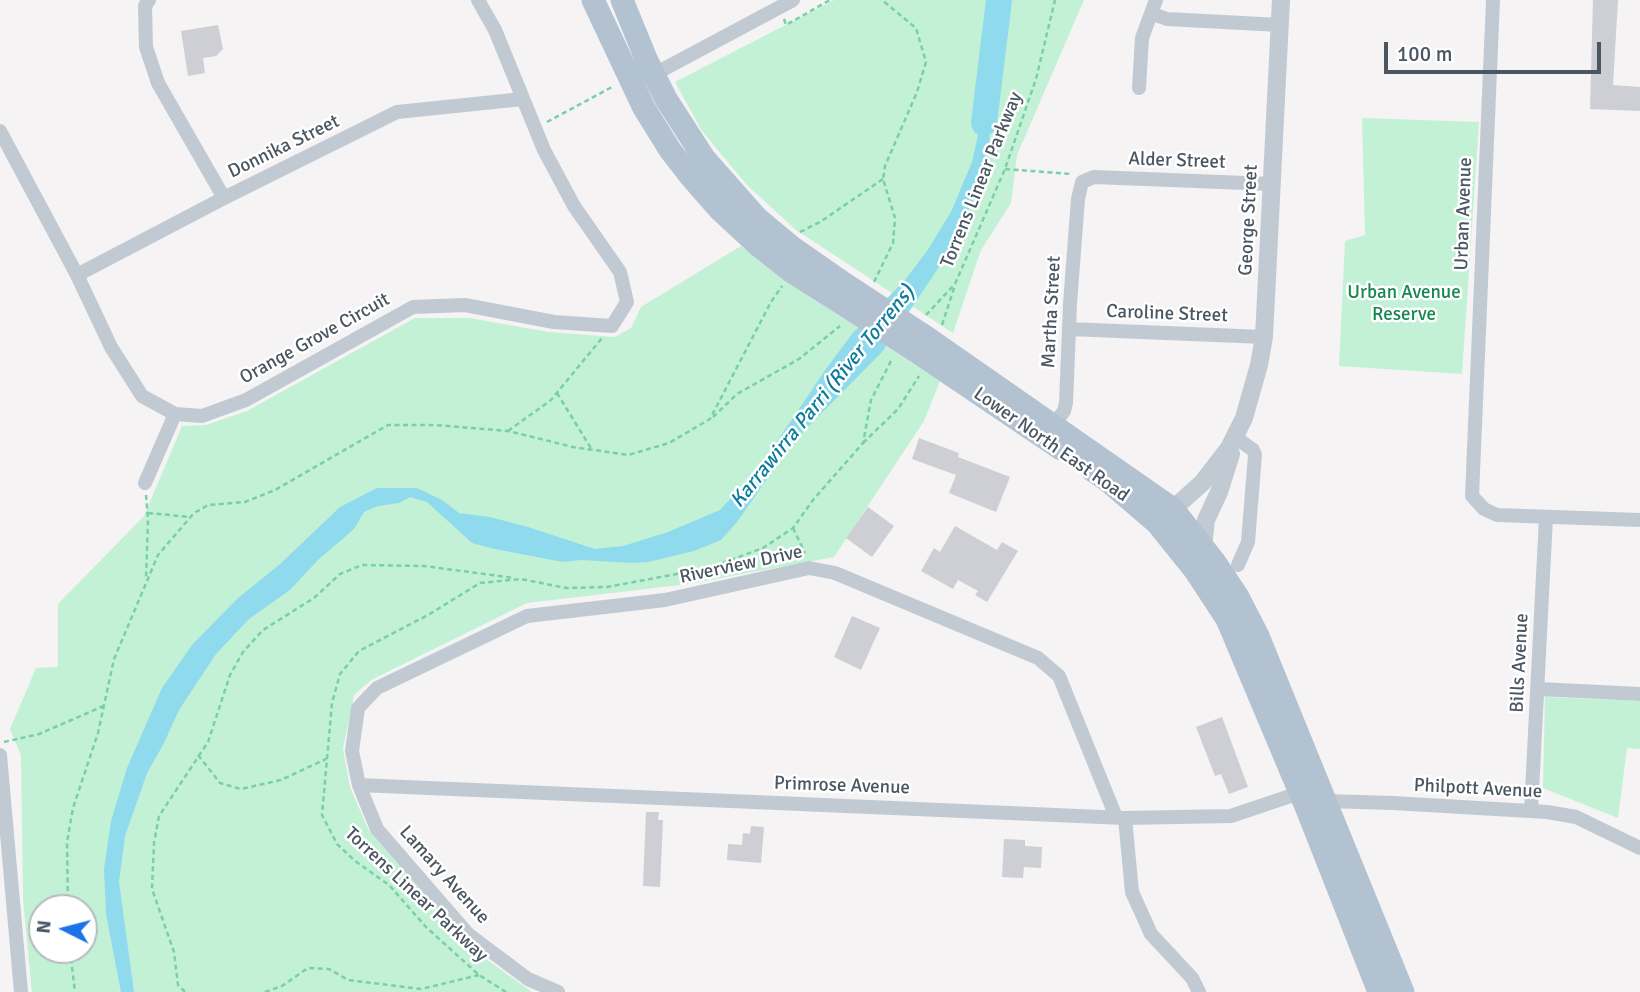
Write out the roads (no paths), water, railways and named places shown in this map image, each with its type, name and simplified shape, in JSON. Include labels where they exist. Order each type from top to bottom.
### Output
[{"type":"main road","name":"Lower North East Road","points":[[593,0],[625,85],[700,188],[744,234],[792,272],[832,286]]},
{"type":"main road","name":"Lower North East Road","points":[[622,0],[654,75],[676,117],[704,158],[741,201],[832,286],[1049,431],[1108,481],[1165,516],[1203,547],[1251,620],[1379,992]]},
{"type":"main road","name":"Lower North East Road","points":[[1165,516],[1194,569],[1227,619],[1403,992]]},
{"type":"street","points":[[149,0],[145,6],[146,47],[158,83],[224,198]]},
{"type":"street","points":[[478,0],[495,30],[523,99]]},
{"type":"street","points":[[625,85],[654,75],[793,0]]},
{"type":"street","name":"George Street","points":[[1203,547],[1206,520],[1219,492],[1252,395],[1264,337],[1281,0]]},
{"type":"street","name":"Urban Avenue","points":[[1493,0],[1472,496],[1484,509],[1497,515],[1546,517]]},
{"type":"street","points":[[1139,89],[1142,38],[1155,7],[1167,19],[1280,25]]},
{"type":"street","name":"Donnika Street","points":[[77,275],[397,112],[523,99]]},
{"type":"street","name":"Orange Grove Circuit","points":[[0,131],[77,275],[111,347],[142,396],[175,414],[202,416],[246,400],[412,307],[465,305],[554,322],[612,326],[627,302],[620,272],[574,206],[523,99]]},
{"type":"street","name":"Alder Street","points":[[1082,182],[1094,177],[1272,184]]},
{"type":"street","name":"Martha Street","points":[[1049,431],[1064,411],[1066,403],[1078,199],[1082,182]]},
{"type":"street","name":"Caroline Street","points":[[1069,329],[1264,337]]},
{"type":"street","points":[[145,483],[175,414]]},
{"type":"street","points":[[1236,437],[1253,450],[1255,455],[1248,542],[1238,565]]},
{"type":"street","name":"George Street","points":[[1165,516],[1202,483],[1236,437]]},
{"type":"street","points":[[1546,517],[1640,520]]},
{"type":"street","name":"Bills Avenue","points":[[1531,811],[1546,517]]},
{"type":"street","name":"Riverview Drive","points":[[359,785],[352,751],[358,708],[377,688],[527,616],[665,600],[809,568],[835,573],[1038,658],[1059,676],[1121,818],[1132,892],[1151,934],[1192,978],[1199,992]]},
{"type":"street","points":[[1539,689],[1640,694]]},
{"type":"street","points":[[0,755],[6,890],[21,992]]},
{"type":"street","name":"Primrose Avenue","points":[[359,785],[1121,818],[1231,816],[1313,797]]},
{"type":"street","name":"Lamary Avenue","points":[[359,785],[377,830],[468,934],[528,979],[558,992]]},
{"type":"street","name":"Philpott Avenue","points":[[1313,797],[1531,811],[1576,817],[1640,848]]},
{"type":"water","points":[[988,90],[990,149],[975,197],[945,258],[882,352],[792,443],[737,522],[721,540],[694,551],[648,562],[563,562],[472,543],[427,502],[410,497],[399,503],[378,506],[364,512],[354,529],[319,559],[290,590],[249,619],[216,654],[179,710],[147,773],[125,836],[119,882],[134,992],[121,992],[106,914],[104,869],[111,821],[127,768],[162,688],[192,645],[238,598],[279,565],[340,507],[377,488],[417,488],[442,500],[459,513],[490,517],[528,527],[595,549],[623,546],[668,532],[720,510],[761,465],[852,334],[905,280],[927,251],[951,212],[972,162]]},
{"type":"waterway","name":"Karrawirra Parri (River Torrens)","points":[[984,123],[999,0]]},
{"type":"park label","name":"Urban Avenue Reserve","points":[[1404,304]]}]
